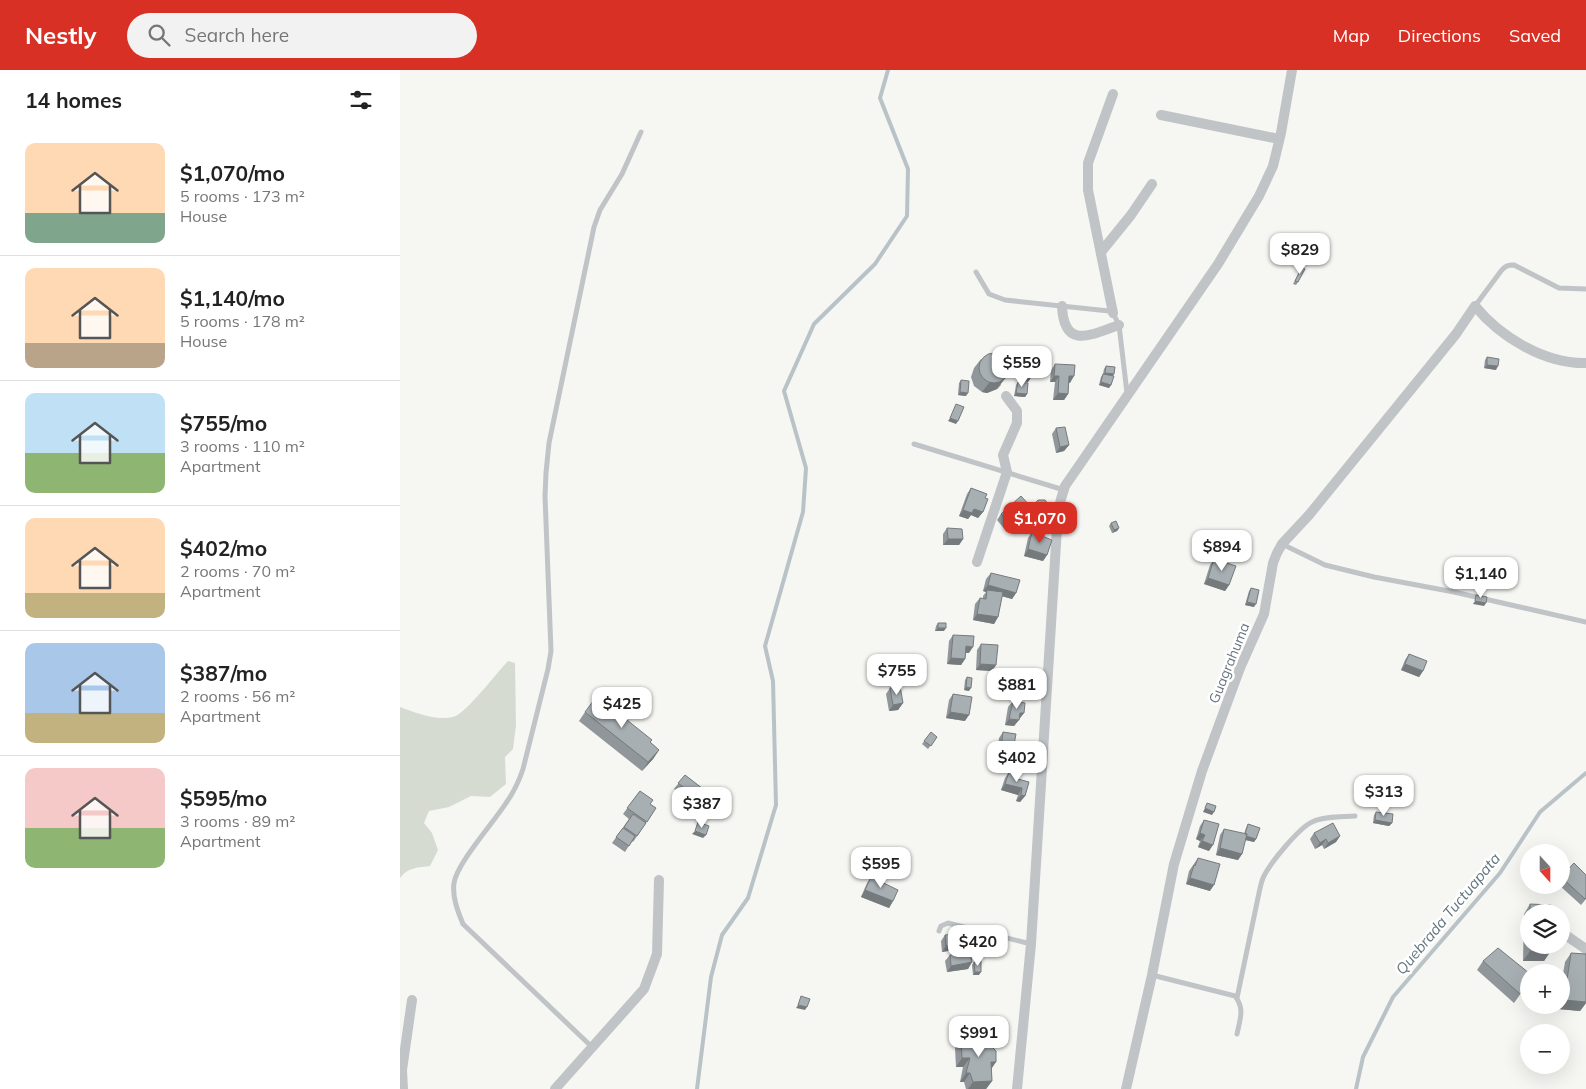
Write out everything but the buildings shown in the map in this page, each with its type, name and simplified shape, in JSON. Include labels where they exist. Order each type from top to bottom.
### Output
[{"type":"street","points":[[1017,1089],[1031,944],[1058,512],[1064,490],[1218,264],[1259,196],[1273,166],[1292,70]]},
{"type":"street","points":[[1113,94],[1088,163],[1088,190],[1113,313]]},
{"type":"street","points":[[1161,115],[1279,140]]},
{"type":"street","points":[[1100,252],[1131,215],[1152,184]]},
{"type":"street","points":[[1062,306],[1063,320],[1067,329],[1078,336],[1084,337],[1119,325]]},
{"type":"street","points":[[1475,306],[1500,332],[1538,353],[1558,361],[1586,363]]},
{"type":"street","name":"Guagrahuma","points":[[1126,1089],[1152,975],[1174,864],[1192,804],[1240,668],[1264,614],[1273,563],[1277,553],[1282,544],[1309,515],[1456,334],[1475,306]]},
{"type":"street","points":[[977,562],[1008,472],[1003,455],[1017,422],[1018,411],[1006,396]]},
{"type":"street","points":[[555,1089],[644,989],[657,954],[659,880]]},
{"type":"street","points":[[1570,938],[1586,949]]},
{"type":"street","points":[[402,1089],[402,1070],[412,1000]]},
{"type":"lane","points":[[593,1047],[463,924],[457,909],[454,883],[460,866],[507,802],[518,782],[548,669],[551,651],[545,496],[549,444],[594,227],[600,210],[622,174],[640,132]]},
{"type":"lane","points":[[1475,306],[1504,267],[1509,265],[1514,265],[1559,288],[1586,289]]},
{"type":"lane","points":[[976,272],[989,294],[1004,300],[1109,311],[1113,313],[1119,325],[1127,396]]},
{"type":"lane","points":[[914,444],[1064,490]]},
{"type":"lane","points":[[1282,544],[1325,566],[1454,592],[1586,622]]},
{"type":"lane","points":[[1237,998],[1259,893],[1263,878],[1270,865],[1310,823],[1321,819],[1356,816]]},
{"type":"lane","points":[[939,931],[944,924],[954,924],[1031,944]]},
{"type":"lane","points":[[1152,975],[1235,996],[1240,1003],[1242,1012],[1237,1034]]},
{"type":"shaded area","points":[[508,661],[515,663],[516,725],[513,749],[505,757],[506,784],[490,797],[471,796],[449,807],[429,811],[424,823],[432,833],[438,850],[430,866],[409,870],[400,878],[400,707],[433,717],[453,717],[466,709]]},
{"type":"waterway","points":[[697,1089],[711,977],[722,935],[748,898],[776,805],[773,681],[765,646],[803,512],[806,468],[784,391],[814,324],[875,264],[907,216],[908,169],[880,98],[888,70]]},
{"type":"waterway","name":"Quebrada Tuctuapata","points":[[1356,1089],[1363,1057],[1393,997],[1500,873],[1540,812],[1586,773]]}]
